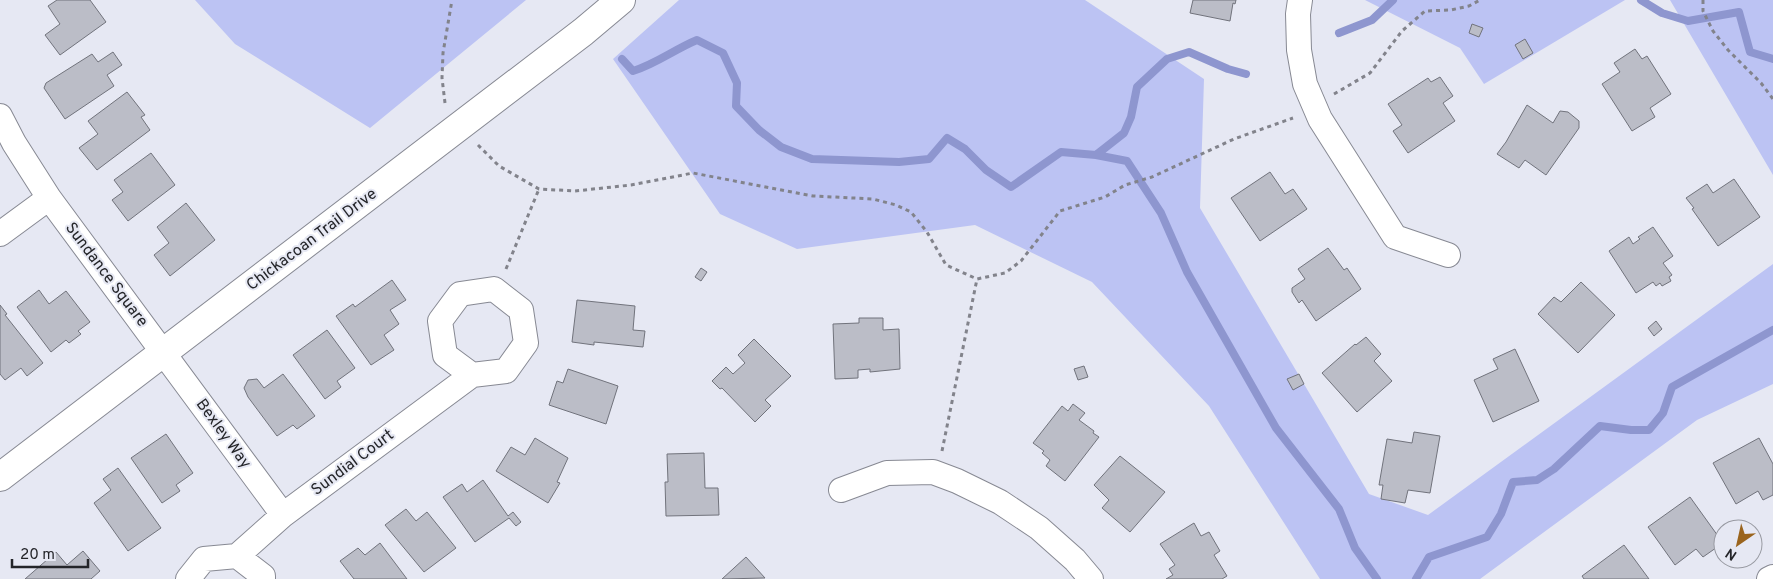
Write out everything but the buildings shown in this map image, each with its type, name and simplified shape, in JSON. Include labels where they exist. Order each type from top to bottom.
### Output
[{"type":"street","name":"Chickacoan Trail Drive","points":[[0,477],[462,125],[583,32],[621,0]]},
{"type":"street","points":[[1300,0],[1298,50],[1305,84],[1320,119],[1395,237],[1448,255]]},
{"type":"street","name":"Sundance Square","points":[[0,116],[14,143],[49,198],[164,352]]},
{"type":"street","points":[[0,234],[49,198]]},
{"type":"street","points":[[472,375],[444,355],[440,321],[460,294],[494,289]]},
{"type":"street","name":"Sundial Court","points":[[237,556],[283,515],[472,375],[506,371],[526,343],[521,310],[494,289]]},
{"type":"street","name":"Bexley Way","points":[[164,352],[283,515]]},
{"type":"street","points":[[841,490],[887,473],[933,472],[1000,502],[1039,528],[1075,560],[1091,579]]},
{"type":"street","points":[[188,579],[204,559],[237,556],[263,576],[263,579]]},
{"type":"street","points":[[1769,579],[1773,577]]},
{"type":"path","points":[[452,0],[443,53],[442,92],[445,102],[478,145],[500,166],[539,189],[575,191],[631,186],[693,173],[813,196],[873,199],[896,205],[911,212],[927,232],[946,264],[977,279],[1005,273],[1021,261],[1060,211],[1105,196],[1125,185],[1152,177],[1234,139],[1298,116],[1370,73],[1402,30],[1425,12],[1451,10],[1469,6],[1480,0]]},
{"type":"path","points":[[1703,0],[1703,11],[1713,31],[1728,50],[1761,82],[1773,99]]},
{"type":"path","points":[[494,289],[505,271],[539,189]]},
{"type":"path","points":[[933,472],[944,448],[977,279]]},
{"type":"shaded area","points":[[195,0],[526,0],[370,128],[235,44]]},
{"type":"shaded area","points":[[679,0],[1085,0],[1204,79],[1200,208],[1369,494],[1428,515],[1773,264],[1773,384],[1697,420],[1480,579],[1320,579],[1209,406],[1092,282],[975,225],[797,249],[720,214],[613,59]]},
{"type":"shaded area","points":[[1365,0],[1625,0],[1484,84],[1460,48]]},
{"type":"shaded area","points":[[1670,0],[1773,0],[1773,175]]},
{"type":"waterway","points":[[1339,33],[1372,20],[1393,0]]},
{"type":"waterway","points":[[1641,0],[1662,13],[1688,21],[1739,12],[1750,52],[1773,59]]},
{"type":"waterway","points":[[622,59],[633,71],[697,40],[723,53],[737,83],[736,106],[759,130],[781,147],[812,159],[899,162],[929,159],[947,138],[965,149],[986,170],[1011,187],[1061,152],[1096,155],[1124,133],[1131,117],[1137,87],[1167,59],[1189,52],[1228,69],[1246,74]]},
{"type":"waterway","points":[[1096,155],[1127,161],[1161,213],[1187,272],[1276,428],[1339,509],[1355,548],[1377,579]]},
{"type":"waterway","points":[[1416,579],[1429,557],[1487,537],[1501,514],[1513,482],[1537,480],[1554,469],[1600,426],[1649,430],[1663,413],[1672,387],[1773,330]]}]
